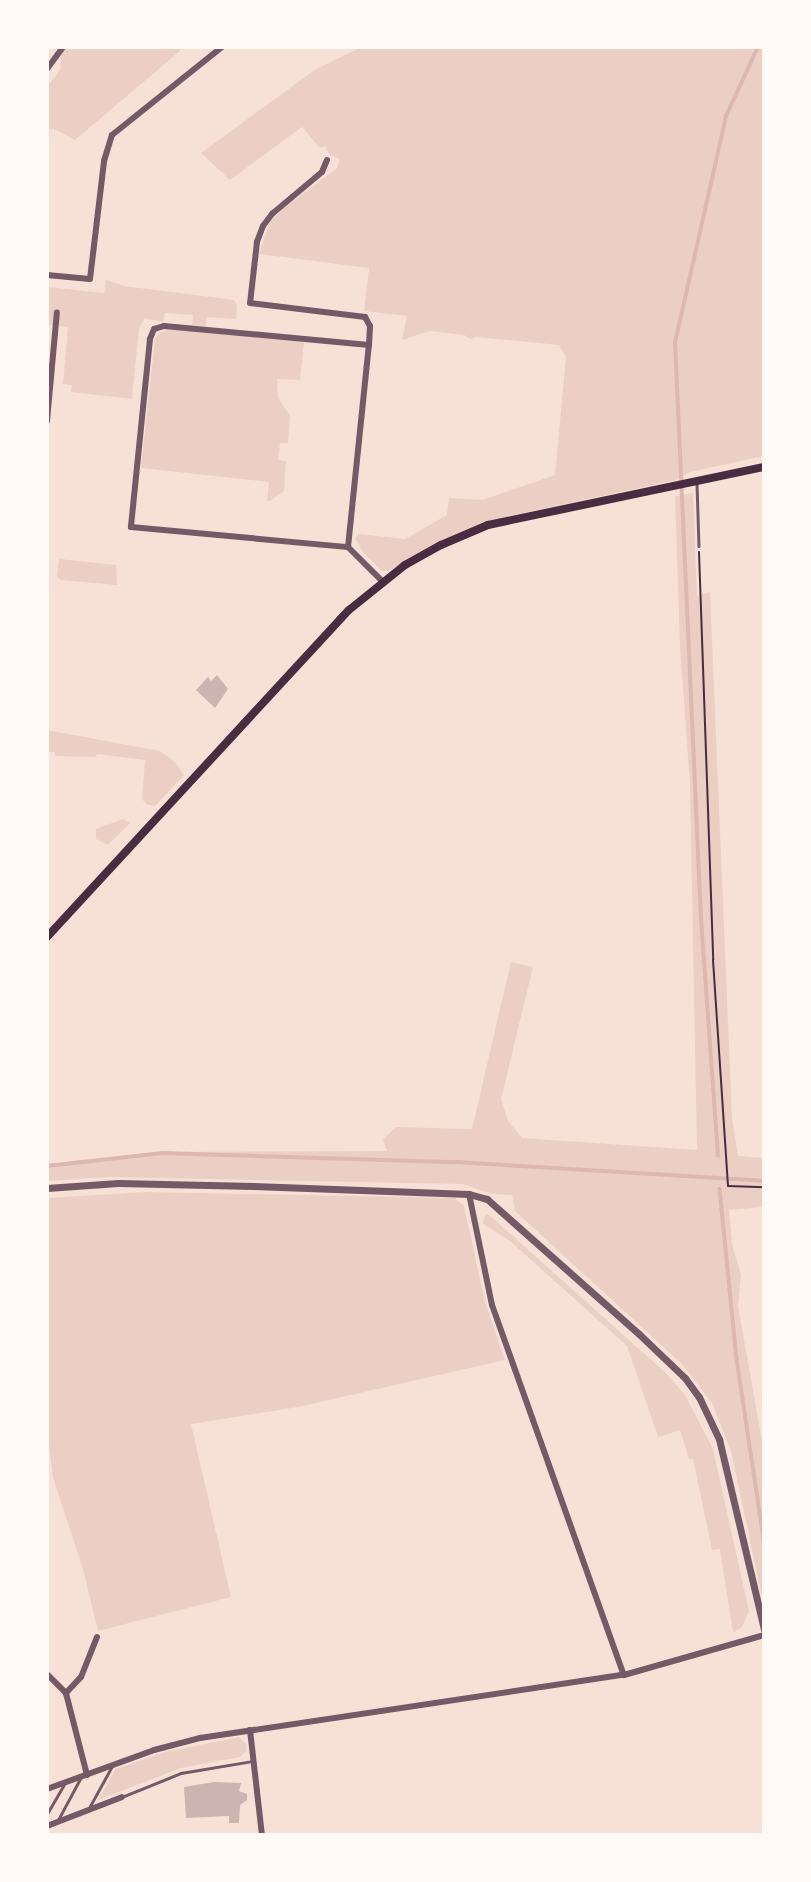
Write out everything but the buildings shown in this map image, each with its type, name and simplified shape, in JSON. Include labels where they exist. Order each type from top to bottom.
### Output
[{"type":"main road","points":[[47,937],[349,610],[382,581],[441,545],[488,525],[764,467]]},
{"type":"street","points":[[47,69],[63,47]]},
{"type":"street","points":[[47,275],[90,279],[104,161],[112,135],[222,47]]},
{"type":"street","points":[[327,160],[322,173],[273,214],[263,226],[257,242],[250,303],[365,317],[370,326],[348,547]]},
{"type":"street","points":[[47,421],[57,312]]},
{"type":"street","points":[[369,345],[164,326],[154,329],[150,339],[131,527],[348,547],[382,581]]},
{"type":"street","points":[[47,1188],[118,1183],[469,1194],[487,1199],[527,1232],[691,1386],[719,1439],[764,1633],[624,1675],[250,1730],[177,1744],[47,1789]]},
{"type":"street","points":[[469,1194],[492,1305],[624,1675]]},
{"type":"street","points":[[66,1693],[81,1677],[97,1637]]},
{"type":"street","points":[[47,1674],[66,1693],[84,1776]]},
{"type":"street","points":[[250,1730],[262,1835]]},
{"type":"street","points":[[47,1826],[122,1797]]},
{"type":"lane","points":[[694,483],[699,546]]},
{"type":"lane","points":[[122,1797],[181,1773],[253,1761]]},
{"type":"lane","points":[[87,1811],[113,1765]]},
{"type":"lane","points":[[56,1824],[84,1776]]},
{"type":"lane","points":[[47,1814],[65,1782]]},
{"type":"path","points":[[699,546],[713,960],[728,1186],[764,1187]]},
{"type":"shaded area","points":[[67,47],[177,47],[180,51],[75,140],[54,129],[47,130],[47,87],[60,70],[61,53]]},
{"type":"shaded area","points":[[362,47],[764,47],[764,456],[690,472],[676,480],[491,520],[444,539],[389,571],[382,571],[363,552],[355,538],[359,534],[405,539],[447,515],[449,498],[483,500],[555,475],[566,357],[559,345],[476,337],[470,339],[464,335],[430,331],[402,340],[407,316],[364,311],[369,268],[259,254],[270,222],[337,168],[340,159],[330,155],[325,146],[320,148],[302,127],[230,180],[201,153],[316,69]]},
{"type":"shaded area","points":[[106,280],[124,286],[234,300],[237,305],[236,319],[207,317],[206,326],[192,325],[193,315],[165,313],[163,322],[145,318],[139,328],[132,399],[71,392],[72,385],[63,384],[68,327],[47,325],[47,287],[104,293]]},
{"type":"shaded area","points":[[171,329],[304,342],[300,380],[277,379],[278,398],[290,416],[288,443],[280,443],[278,460],[286,461],[284,491],[270,501],[267,501],[269,482],[141,468],[155,338],[161,332]]},
{"type":"shaded area","points":[[693,493],[697,596],[710,592],[732,1118],[738,1156],[764,1158],[764,1207],[729,1210],[732,1244],[741,1275],[738,1306],[764,1452],[764,1606],[731,1451],[712,1403],[682,1364],[515,1211],[512,1195],[492,1194],[462,1184],[108,1177],[47,1181],[47,1164],[162,1152],[387,1151],[383,1139],[396,1127],[472,1129],[511,962],[533,967],[501,1099],[508,1121],[522,1138],[697,1150],[690,785],[680,646],[675,496]]},
{"type":"shaded area","points":[[59,559],[116,565],[117,585],[61,580],[57,577]]},
{"type":"shaded area","points":[[47,730],[160,751],[175,762],[184,775],[155,806],[146,804],[142,799],[145,760],[97,754],[96,757],[55,756],[55,752],[47,752]]},
{"type":"shaded area","points":[[123,819],[130,823],[108,845],[96,839],[96,829]]},
{"type":"shaded area","points":[[145,1192],[455,1198],[464,1206],[485,1302],[505,1360],[298,1407],[191,1424],[231,1597],[98,1631],[83,1569],[53,1478],[47,1428],[47,1198]]},
{"type":"shaded area","points":[[488,1214],[666,1373],[685,1395],[713,1449],[749,1611],[742,1627],[733,1633],[720,1549],[712,1550],[693,1459],[689,1459],[680,1430],[658,1437],[627,1346],[510,1241],[483,1224],[484,1217]]},
{"type":"shaded area","points":[[239,1737],[246,1744],[246,1751],[240,1757],[181,1768],[98,1800],[116,1769],[165,1752]]},
{"type":"waterway","points":[[718,1156],[701,919],[675,343],[726,116],[758,47]]},
{"type":"waterway","points":[[47,1166],[162,1153],[456,1162],[764,1181]]},
{"type":"waterway","points":[[720,1189],[737,1359],[764,1539]]}]
